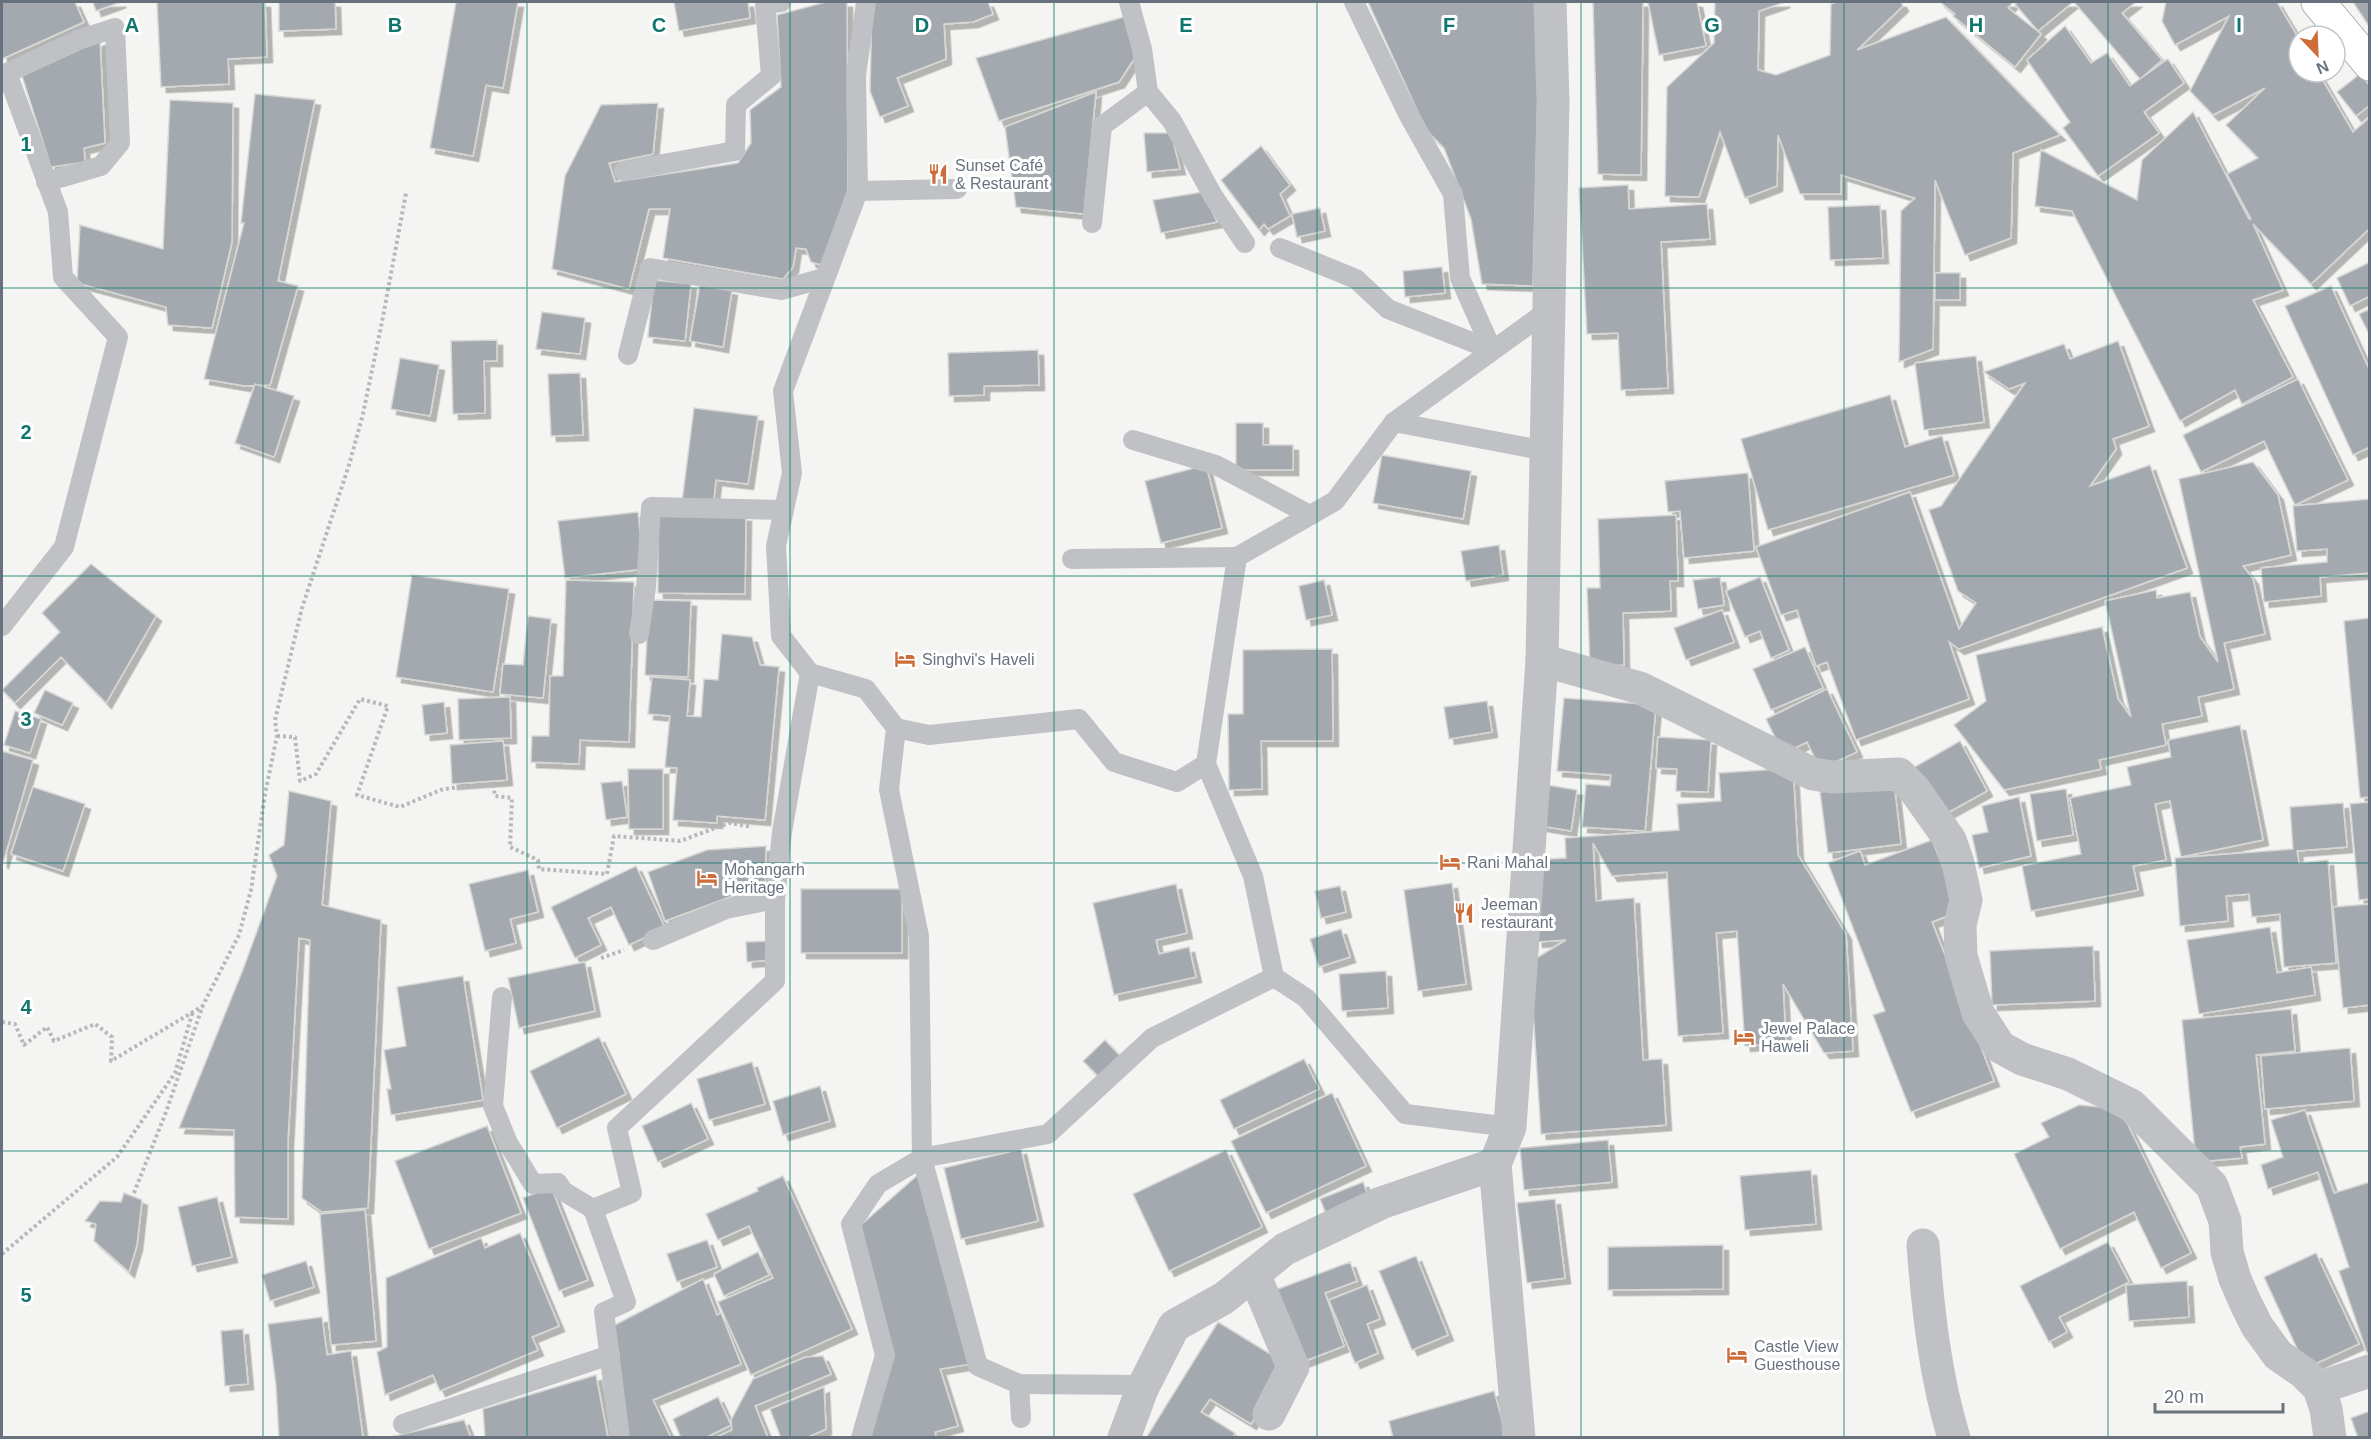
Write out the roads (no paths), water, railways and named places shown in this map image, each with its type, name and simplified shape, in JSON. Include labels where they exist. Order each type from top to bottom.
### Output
[{"type":"street","points":[[1519,1437],[1495,1164],[1510,1127],[1542,660],[1550,309],[1552,100],[1550,2]]},
{"type":"street","points":[[2318,2],[2370,63]]},
{"type":"street","points":[[1542,660],[1640,688],[1813,774],[1832,777],[1899,774],[1914,789],[1950,840],[1958,863],[1966,900],[1960,925],[1961,956],[1978,1013],[2000,1047],[2022,1059],[2068,1074],[2131,1105],[2212,1186],[2225,1221],[2227,1252],[2235,1279],[2257,1326],[2278,1355],[2304,1373],[2319,1388],[2326,1409],[2330,1437]]},
{"type":"street","points":[[1124,1437],[1143,1386],[1174,1326],[1224,1298],[1285,1249],[1381,1203],[1495,1164]]},
{"type":"street","points":[[1923,1245],[1927,1299],[1944,1405],[1954,1437]]},
{"type":"street","points":[[1254,1274],[1293,1367],[1269,1414]]},
{"type":"street","points":[[2319,1388],[2370,1371]]},
{"type":"lane","points":[[624,171],[735,151],[736,105],[771,76],[765,4],[781,2]]},
{"type":"lane","points":[[867,2],[856,76],[858,191],[783,391],[792,473],[776,546],[781,636],[810,673],[866,689],[896,728],[930,735],[1079,719],[1113,762],[1177,782],[1206,764]]},
{"type":"lane","points":[[1128,2],[1142,49],[1148,92],[1172,121],[1213,196],[1245,243]]},
{"type":"lane","points":[[1354,2],[1407,112],[1453,194],[1460,278],[1492,350]]},
{"type":"lane","points":[[2,626],[64,547],[118,338],[63,277],[58,212],[46,182],[4,74],[78,40],[115,28],[120,143],[101,166],[46,182]]},
{"type":"lane","points":[[1092,223],[1102,126],[1148,92]]},
{"type":"lane","points":[[858,191],[957,189]]},
{"type":"lane","points":[[1280,248],[1356,279],[1388,309],[1492,350]]},
{"type":"lane","points":[[628,355],[650,268],[781,290],[824,278]]},
{"type":"lane","points":[[1072,559],[1237,557],[1335,501],[1394,422],[1550,309]]},
{"type":"lane","points":[[1394,422],[1546,451]]},
{"type":"lane","points":[[1133,440],[1216,465],[1310,515]]},
{"type":"lane","points":[[639,634],[646,587],[651,507],[784,510]]},
{"type":"lane","points":[[1237,557],[1206,764],[1253,876],[1274,976],[1306,998],[1405,1114],[1510,1127]]},
{"type":"lane","points":[[593,1209],[632,1193],[617,1128],[776,981],[775,899],[782,832],[810,673]]},
{"type":"lane","points":[[896,728],[889,790],[919,936],[922,1158],[978,1366],[1019,1384],[1143,1386]]},
{"type":"lane","points":[[653,940],[726,909],[775,899]]},
{"type":"lane","points":[[861,1437],[885,1354],[851,1224],[878,1184],[922,1158],[1048,1134],[1152,1038],[1274,976]]},
{"type":"lane","points":[[502,997],[493,1106],[508,1143],[533,1184],[558,1183],[563,1191],[593,1209],[626,1302],[604,1312],[620,1437]]},
{"type":"lane","points":[[403,1424],[610,1355]]},
{"type":"lane","points":[[1019,1384],[1021,1418]]},
{"type":"place","name":"Sunset Café & Restaurant","points":[[938,174]]},
{"type":"place","name":"Singhvi's Haveli","points":[[905,659]]},
{"type":"place","name":"Rani Mahal","points":[[1450,862]]},
{"type":"place","name":"Mohangarh Heritage","points":[[707,878]]},
{"type":"place","name":"Jeeman restaurant","points":[[1464,913]]},
{"type":"place","name":"Jewel Palace Haweli","points":[[1744,1037]]},
{"type":"place","name":"Castle View Guesthouse","points":[[1737,1355]]}]
